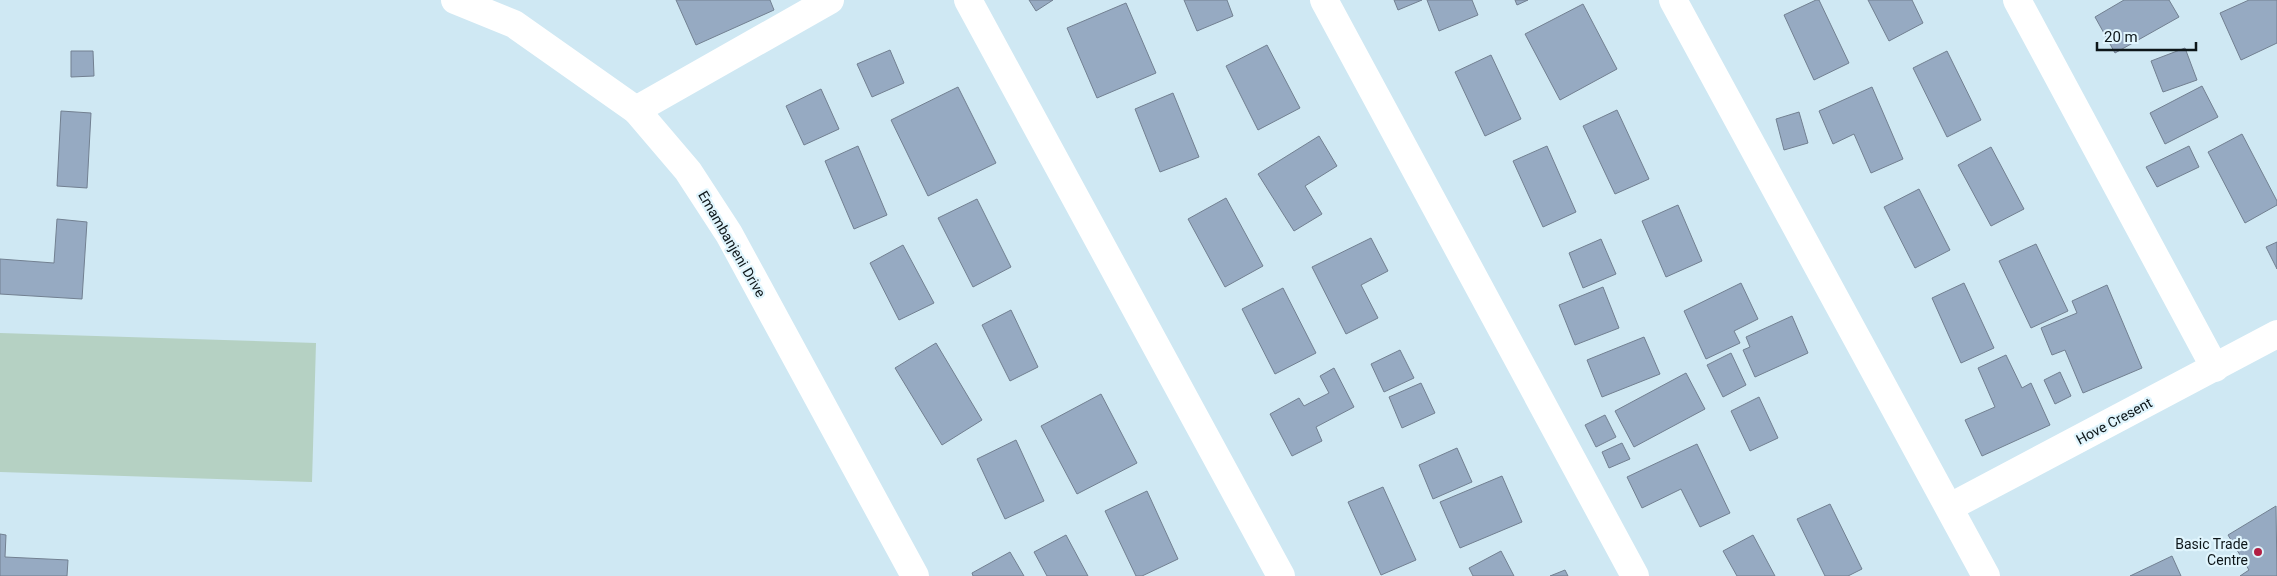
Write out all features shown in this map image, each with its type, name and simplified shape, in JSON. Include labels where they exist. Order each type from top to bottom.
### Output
[{"type":"street","name":"Emambanjeni Drive","points":[[455,0],[514,24],[636,110],[688,171],[729,234],[915,576]]},
{"type":"street","points":[[636,110],[830,0]]},
{"type":"street","points":[[968,0],[1281,576]]},
{"type":"street","points":[[1324,0],[1635,576]]},
{"type":"street","points":[[1673,0],[1986,576]]},
{"type":"street","points":[[2017,0],[2215,368]]},
{"type":"street","name":"Hove Cresent","points":[[1950,507],[2277,334]]},
{"type":"green space","points":[[0,333],[316,343],[312,482],[0,472]]},
{"type":"building","points":[[676,0],[770,0],[774,10],[696,45]]},
{"type":"building","points":[[1029,0],[1053,0],[1036,11]]},
{"type":"building","points":[[1184,0],[1227,0],[1233,16],[1197,31]]},
{"type":"building","points":[[1394,0],[1422,0],[1398,10]]},
{"type":"building","points":[[1427,0],[1472,0],[1478,15],[1439,31]]},
{"type":"building","points":[[1515,0],[1528,0],[1517,5]]},
{"type":"building","points":[[1819,0],[1849,63],[1814,80],[1784,15]]},
{"type":"building","points":[[1868,0],[1912,0],[1923,23],[1889,41]]},
{"type":"building","points":[[2124,0],[2169,0],[2179,17],[2115,53],[2095,17]]},
{"type":"building","points":[[2249,0],[2277,0],[2277,43],[2241,60],[2220,13]]},
{"type":"building","points":[[1126,3],[1156,73],[1097,98],[1067,28]]},
{"type":"building","points":[[1583,4],[1617,69],[1560,100],[1525,34]]},
{"type":"building","points":[[1267,45],[1300,108],[1258,130],[1226,66]]},
{"type":"building","points":[[2185,48],[2197,80],[2163,92],[2151,61]]},
{"type":"building","points":[[890,50],[904,83],[872,97],[857,64]]},
{"type":"building","points":[[71,51],[93,51],[94,76],[71,77]]},
{"type":"building","points":[[1947,51],[1981,120],[1947,137],[1913,68]]},
{"type":"building","points":[[1491,55],[1521,119],[1485,136],[1455,72]]},
{"type":"building","points":[[2202,86],[2218,117],[2165,144],[2150,113]]},
{"type":"building","points":[[958,87],[996,163],[928,196],[891,120]]},
{"type":"building","points":[[1872,87],[1903,159],[1871,173],[1854,134],[1833,144],[1819,111]]},
{"type":"building","points":[[821,89],[839,129],[804,145],[786,106]]},
{"type":"building","points":[[1173,93],[1199,157],[1160,172],[1135,109]]},
{"type":"building","points":[[1617,110],[1649,179],[1615,194],[1583,126]]},
{"type":"building","points":[[61,111],[91,113],[87,188],[57,186]]},
{"type":"building","points":[[1799,112],[1808,143],[1784,150],[1776,119]]},
{"type":"building","points":[[2242,134],[2277,201],[2277,205],[2245,223],[2208,152]]},
{"type":"building","points":[[1319,136],[1337,166],[1305,186],[1322,214],[1294,231],[1258,174]]},
{"type":"building","points":[[858,146],[887,215],[854,229],[825,161]]},
{"type":"building","points":[[1547,146],[1576,212],[1543,227],[1513,161]]},
{"type":"building","points":[[2189,146],[2199,167],[2157,187],[2146,167]]},
{"type":"building","points":[[1991,147],[2024,209],[1991,226],[1958,165]]},
{"type":"building","points":[[1919,189],[1950,250],[1915,268],[1884,207]]},
{"type":"building","points":[[1226,198],[1263,266],[1225,287],[1188,219]]},
{"type":"building","points":[[977,199],[1011,267],[973,287],[938,218]]},
{"type":"building","points":[[1678,205],[1702,261],[1666,277],[1642,221]]},
{"type":"building","points":[[57,219],[87,222],[82,299],[0,294],[0,259],[54,263]]},
{"type":"building","points":[[1371,238],[1388,271],[1361,285],[1378,318],[1346,334],[1312,267]]},
{"type":"building","points":[[1601,239],[1616,274],[1583,288],[1569,253]]},
{"type":"building","points":[[2277,242],[2277,269],[2266,247]]},
{"type":"building","points":[[2036,244],[2068,311],[2031,328],[1999,261]]},
{"type":"building","points":[[903,245],[934,303],[899,320],[870,263]]},
{"type":"building","points":[[1741,283],[1758,319],[1734,331],[1740,343],[1706,359],[1684,311]]},
{"type":"building","points":[[1964,283],[1994,348],[1961,363],[1932,298]]},
{"type":"building","points":[[2107,285],[2142,368],[2083,393],[2065,350],[2052,355],[2041,328],[2077,313],[2072,301]]},
{"type":"building","points":[[1603,287],[1619,328],[1575,345],[1559,305]]},
{"type":"building","points":[[1283,288],[1316,353],[1275,374],[1242,309]]},
{"type":"building","points":[[1011,310],[1038,367],[1010,381],[982,325]]},
{"type":"building","points":[[1792,316],[1808,353],[1755,377],[1743,350],[1750,347],[1746,337]]},
{"type":"building","points":[[1644,337],[1660,374],[1602,397],[1587,360]]},
{"type":"building","points":[[936,343],[982,420],[942,445],[895,368]]},
{"type":"building","points":[[1400,350],[1414,378],[1384,392],[1371,364]]},
{"type":"building","points":[[1731,353],[1746,385],[1723,397],[1707,365]]},
{"type":"building","points":[[2006,355],[2022,388],[2031,383],[2050,425],[1982,456],[1965,420],[1995,407],[1978,368]]},
{"type":"building","points":[[1334,368],[1354,407],[1316,427],[1322,441],[1292,456],[1270,414],[1299,398],[1304,406],[1329,393],[1320,376]]},
{"type":"building","points":[[2060,372],[2071,396],[2055,404],[2044,380]]},
{"type":"building","points":[[1686,373],[1705,409],[1634,447],[1615,411]]},
{"type":"building","points":[[1421,383],[1435,413],[1402,428],[1389,397]]},
{"type":"building","points":[[1101,394],[1137,463],[1077,494],[1041,426]]},
{"type":"building","points":[[1759,397],[1778,438],[1750,451],[1731,411]]},
{"type":"building","points":[[1605,415],[1616,437],[1596,447],[1585,425]]},
{"type":"building","points":[[1016,440],[1044,501],[1005,519],[977,459]]},
{"type":"building","points":[[1622,443],[1630,459],[1609,468],[1602,452]]},
{"type":"building","points":[[1697,444],[1730,513],[1700,527],[1681,489],[1642,508],[1627,477]]},
{"type":"building","points":[[1457,448],[1472,482],[1433,499],[1419,465]]},
{"type":"building","points":[[1502,476],[1522,522],[1460,548],[1440,502]]},
{"type":"building","points":[[1383,487],[1416,560],[1381,575],[1348,502]]},
{"type":"building","points":[[1147,491],[1178,559],[1142,576],[1136,576],[1105,511]]},
{"type":"building","points":[[1830,504],[1862,569],[1848,576],[1825,576],[1797,519]]},
{"type":"building","name":"Basic Trade Centre","points":[[2276,506],[2277,576],[2240,576],[2249,570],[2228,535]]},
{"type":"building","points":[[0,534],[6,535],[5,557],[68,560],[67,576],[0,576]]},
{"type":"building","points":[[1066,535],[1088,576],[1047,576],[1034,552]]},
{"type":"building","points":[[1753,535],[1775,576],[1737,576],[1723,551]]},
{"type":"building","points":[[1501,551],[1514,576],[1473,576],[1469,568]]},
{"type":"building","points":[[1010,552],[1024,576],[973,576],[972,573]]},
{"type":"building","points":[[2172,556],[2181,576],[2130,576]]},
{"type":"building","points":[[1565,570],[1568,576],[1550,576]]},
{"type":"place","name":"Basic Trade Centre","points":[[2258,552]]}]
